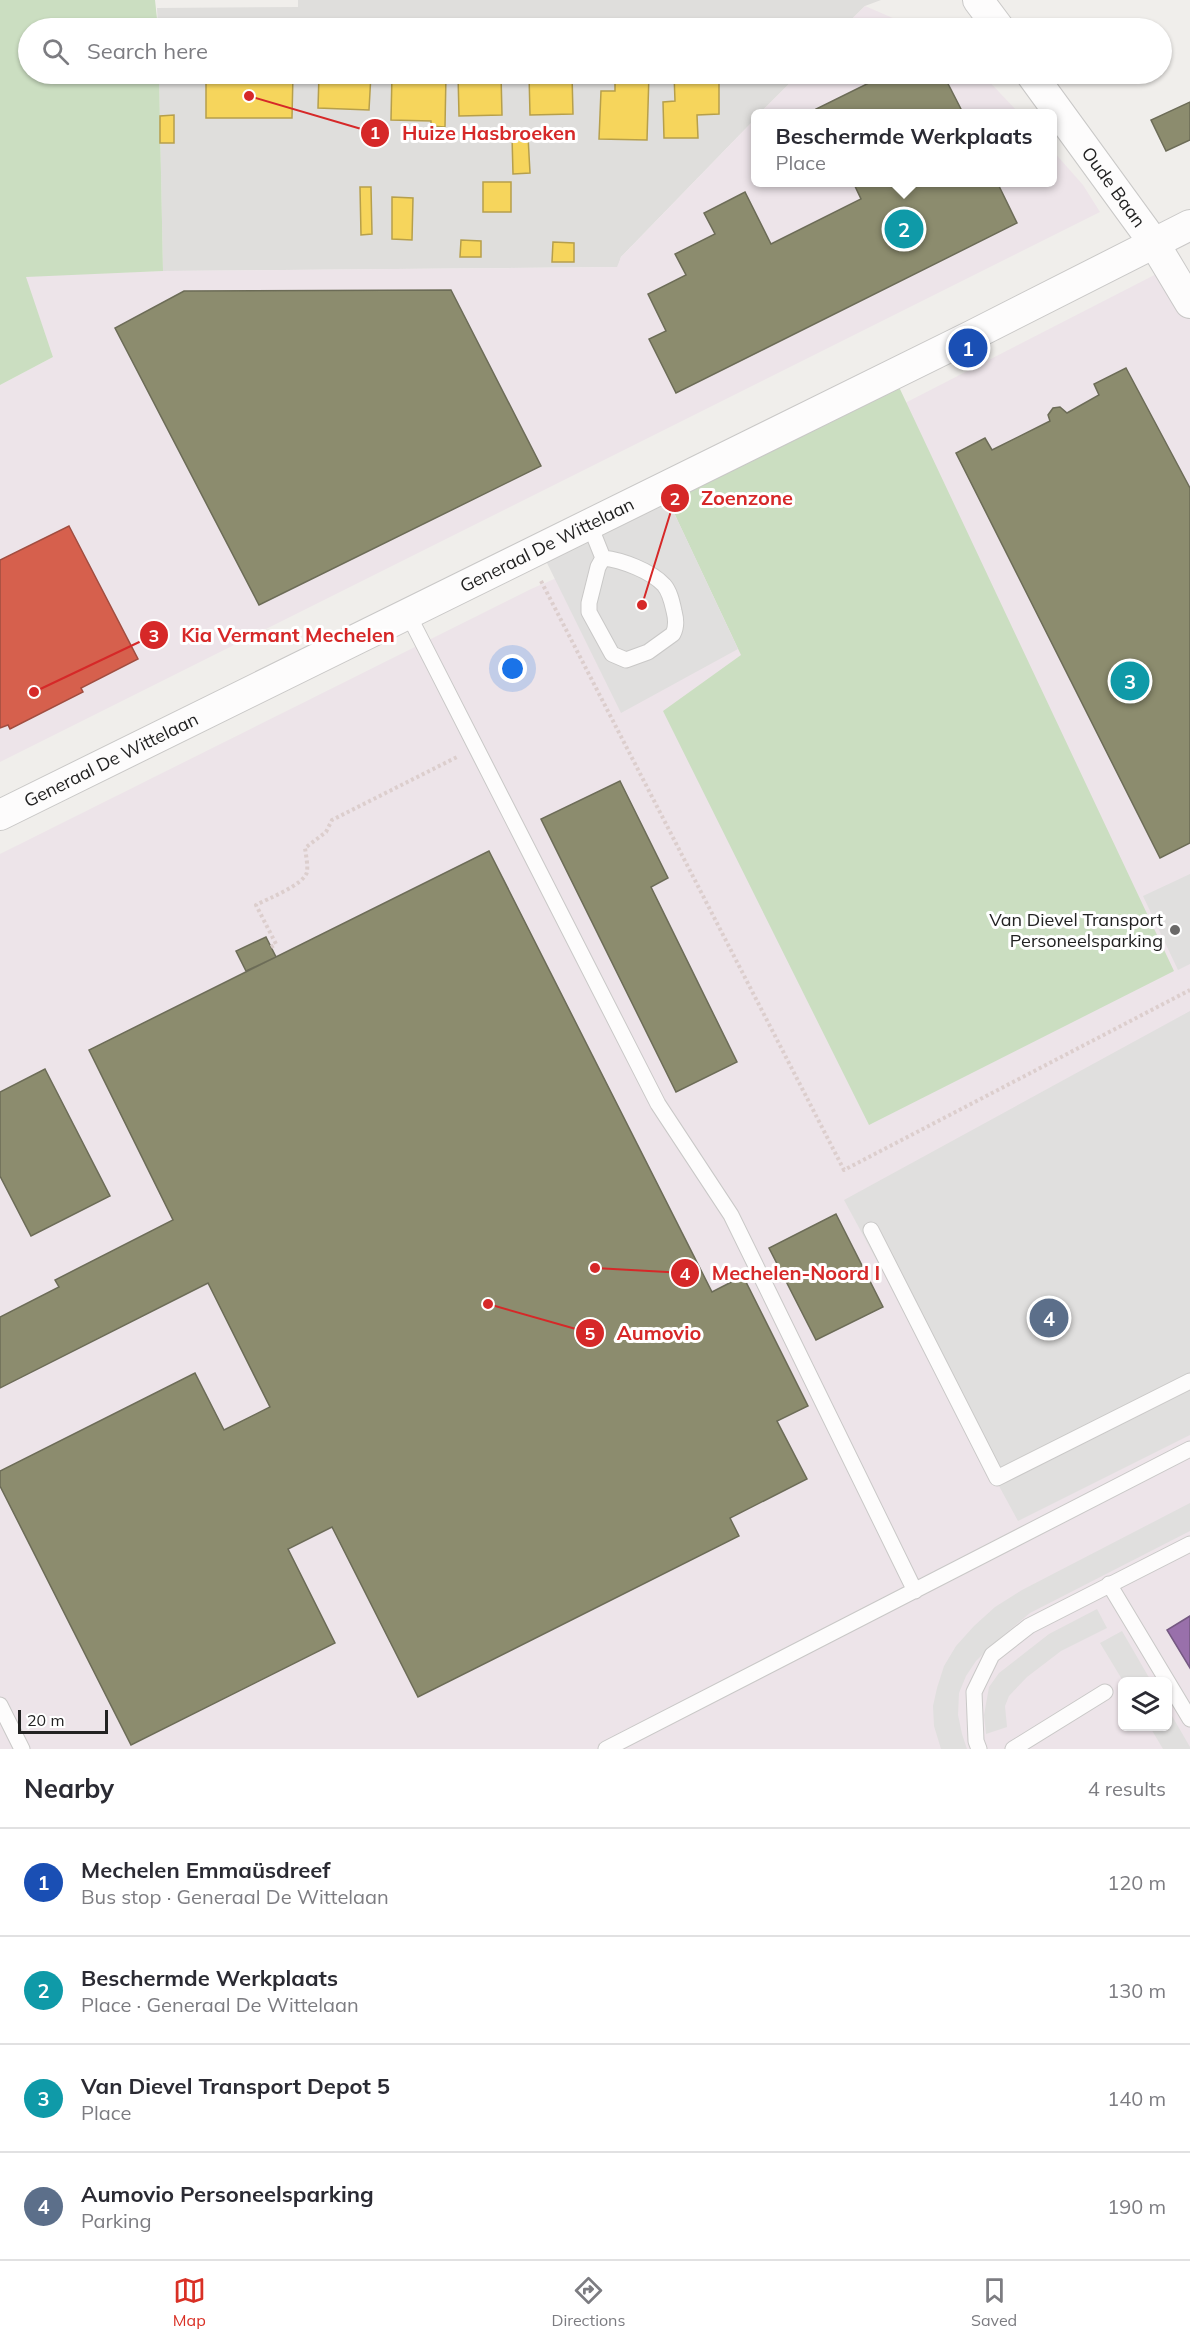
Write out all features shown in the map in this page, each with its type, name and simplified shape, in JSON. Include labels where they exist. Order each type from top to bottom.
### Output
[{"type":"street","points":[[978,0],[992,18]]},
{"type":"street","name":"Oude Baan","points":[[1038,84],[1056,109]]},
{"type":"street","name":"Oude Baan","points":[[1057,110],[1154,243],[1190,303]]},
{"type":"street","name":"Generaal De Wittelaan","points":[[0,815],[958,343],[1190,225]]},
{"type":"lane","points":[[589,523],[603,558]]},
{"type":"lane","points":[[603,558],[616,560],[663,584],[671,597],[676,619],[673,634],[648,652],[626,660],[612,654],[589,612],[598,567],[603,558]]},
{"type":"lane","points":[[408,614],[658,1104],[731,1215],[915,1591]]},
{"type":"lane","points":[[871,1230],[997,1478],[1190,1381]]},
{"type":"lane","points":[[606,1749],[1190,1449]]},
{"type":"lane","points":[[979,1749],[976,1741],[974,1692],[992,1654],[1029,1626],[1190,1544]]},
{"type":"lane","points":[[1109,1584],[1190,1719]]},
{"type":"lane","points":[[1013,1749],[1106,1692]]},
{"type":"lane","points":[[0,1705],[22,1749]]},
{"type":"path","points":[[528,555],[844,1170],[1190,990]]},
{"type":"path","points":[[271,947],[276,944],[256,905],[295,885],[304,877],[307,873],[305,848],[326,832],[332,820],[476,747]]},
{"type":"shaded area","points":[[298,0],[881,0],[865,6],[853,18],[158,18],[157,8],[298,7]]},
{"type":"shaded area","points":[[865,6],[893,18],[853,18]]},
{"type":"shaded area","points":[[159,84],[789,84],[764,109],[751,109],[751,123],[621,257],[618,267],[163,271]]},
{"type":"shaded area","points":[[789,84],[991,84],[1015,109],[764,109]]},
{"type":"shaded area","points":[[751,123],[751,187],[1057,187],[1057,156],[1083,185],[1100,212],[0,762],[0,385],[53,357],[25,276],[163,271],[617,267],[621,257]]},
{"type":"shaded area","points":[[1170,267],[1190,302],[1190,1749],[0,1749],[0,854],[531,589],[603,558]]},
{"type":"shaded area","points":[[668,500],[738,649],[621,713],[546,561]]},
{"type":"shaded area","name":"Van Dievel Transport Personeelsparking","points":[[1190,874],[1190,964],[1178,970],[1143,896]]},
{"type":"shaded area","points":[[1190,1011],[1190,1435],[1018,1521],[844,1200]]},
{"type":"shaded area","points":[[1190,1503],[1190,1531],[1030,1613],[993,1644],[976,1661],[959,1693],[958,1715],[967,1749],[941,1749],[934,1726],[933,1706],[937,1688],[944,1666],[956,1646],[974,1626],[995,1607],[1022,1590]]},
{"type":"shaded area","points":[[1097,1609],[1107,1628],[1061,1651],[1027,1677],[1009,1696],[1005,1706],[1007,1727],[986,1734],[984,1715],[989,1687],[999,1673],[1049,1634]]},
{"type":"shaded area","points":[[1122,1631],[1149,1677],[1121,1677],[1100,1643]]},
{"type":"shaded area","points":[[1172,1716],[1190,1749],[1163,1749],[1152,1731],[1172,1731]]},
{"type":"green space","points":[[0,0],[155,0],[157,18],[18,18],[18,84],[159,84],[163,271],[26,277],[53,357],[0,385]]},
{"type":"green space","points":[[899,387],[1174,971],[869,1125],[663,711],[741,655],[668,500]]},
{"type":"building: Homes","points":[[206,84],[293,84],[292,118],[206,118]]},
{"type":"building: Homes","points":[[319,84],[370,84],[369,110],[318,108]]},
{"type":"building: Homes","points":[[392,84],[446,84],[445,127],[431,126],[431,121],[391,120]]},
{"type":"building: Homes","points":[[458,84],[501,84],[502,115],[459,116]]},
{"type":"building: Homes","points":[[529,84],[572,84],[573,114],[530,115]]},
{"type":"building: Homes","points":[[615,84],[649,84],[647,140],[599,139],[601,91],[615,91]]},
{"type":"building: Homes","points":[[674,84],[719,84],[719,114],[697,115],[698,138],[664,138],[663,102],[675,101]]},
{"type":"building: Homes","points":[[174,115],[174,143],[160,143],[160,116]]},
{"type":"building: Homes","points":[[512,136],[528,136],[530,173],[513,174]]},
{"type":"building: Homes","points":[[483,182],[511,182],[511,212],[483,212]]},
{"type":"building: Homes","points":[[360,187],[371,187],[372,234],[361,235]]},
{"type":"building: Homes","points":[[392,197],[413,198],[412,240],[392,239]]},
{"type":"building: Homes","points":[[461,240],[481,241],[481,257],[460,257]]},
{"type":"building: Homes","points":[[553,242],[574,243],[574,262],[552,262]]},
{"type":"building: Shops","points":[[69,526],[138,659],[81,688],[83,692],[10,729],[8,725],[0,728],[0,560]]},
{"type":"building: Offices","points":[[1190,1616],[1190,1668],[1167,1630]]},
{"type":"building: Industry","points":[[867,84],[948,84],[961,109],[816,109]]},
{"type":"building: Industry","points":[[1190,102],[1190,140],[1166,151],[1151,120]]},
{"type":"building: Industry","points":[[855,187],[999,187],[1017,223],[676,393],[649,339],[666,331],[648,294],[686,275],[675,254],[715,234],[704,213],[745,192],[771,244],[861,199]]},
{"type":"building: Industry","points":[[451,290],[541,466],[259,605],[115,328],[184,291]]},
{"type":"building: Industry","points":[[1126,368],[1190,488],[1190,843],[1160,858],[956,453],[985,438],[992,450],[1050,421],[1048,415],[1053,408],[1060,407],[1067,413],[1099,395],[1094,384]]},
{"type":"building: Industry","points":[[620,781],[668,878],[651,887],[737,1062],[676,1092],[541,819]]},
{"type":"building: Industry","points":[[489,851],[712,1292],[743,1276],[808,1406],[777,1421],[807,1479],[730,1518],[739,1536],[418,1697],[332,1527],[288,1549],[335,1643],[131,1745],[0,1486],[0,1471],[195,1373],[224,1430],[270,1407],[208,1283],[0,1388],[0,1317],[59,1287],[55,1280],[173,1220],[89,1050]]},
{"type":"building: Industry","points":[[266,937],[276,957],[246,971],[236,951]]},
{"type":"building: Industry","points":[[45,1069],[110,1196],[31,1236],[0,1176],[0,1092]]},
{"type":"building: Industry","points":[[836,1214],[883,1307],[816,1340],[769,1248]]},
{"type":"place","name":"Huize Hasbroeken","points":[[249,96]]},
{"type":"place","name":"Beschermde Werkplaats","points":[[904,229]]},
{"type":"place","name":"Mechelen Emmaüsdreef","points":[[968,348]]},
{"type":"place","name":"Zoenzone","points":[[642,605]]},
{"type":"place","name":"Van Dievel Transport Depot 5","points":[[1130,681]]},
{"type":"place","name":"Kia Vermant Mechelen","points":[[34,692]]},
{"type":"place","name":"Van Dievel Transport Personeelsparking","points":[[1175,930]]},
{"type":"place","name":"Mechelen-Noord I","points":[[595,1268]]},
{"type":"place","name":"Aumovio","points":[[488,1304]]},
{"type":"place","name":"Aumovio Personeelsparking","points":[[1049,1318]]}]
